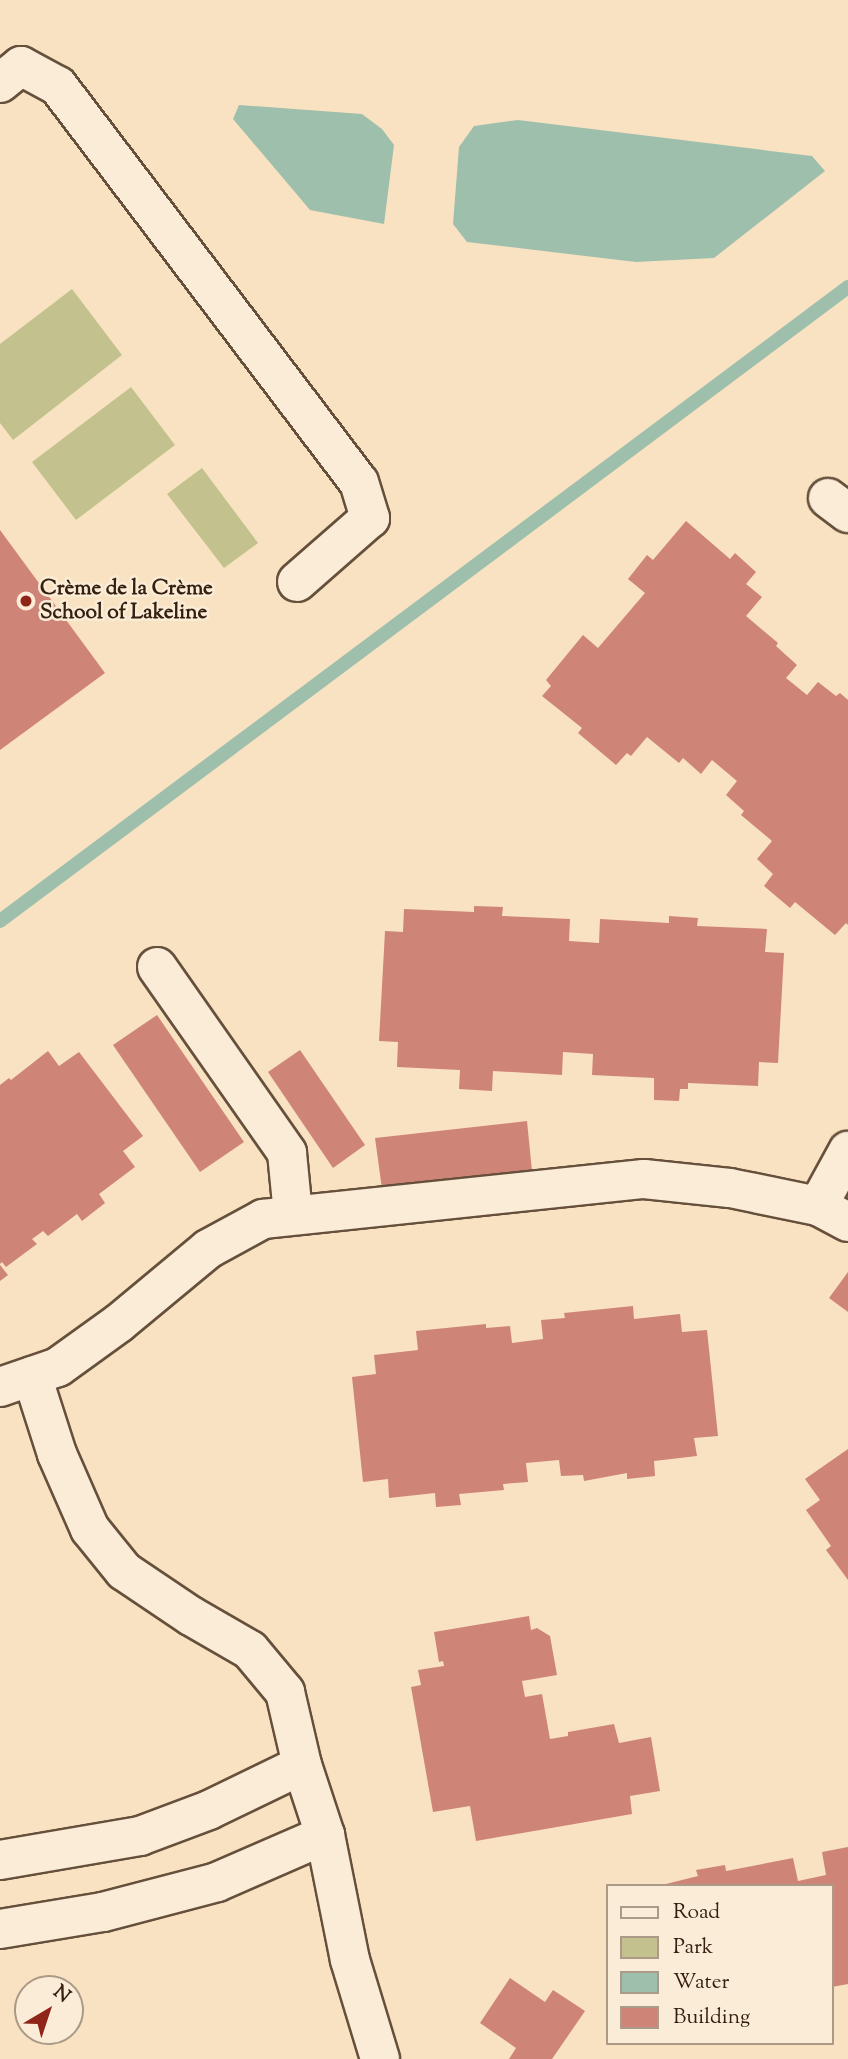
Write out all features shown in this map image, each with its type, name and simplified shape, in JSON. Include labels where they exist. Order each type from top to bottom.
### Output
[{"type":"lane","points":[[0,83],[21,66],[58,86],[359,482],[370,518],[297,582]]},
{"type":"lane","points":[[157,967],[287,1153],[293,1214]]},
{"type":"lane","points":[[380,2059],[350,1960],[325,1835],[302,1765],[285,1692],[250,1650],[191,1616],[124,1571],[90,1529],[57,1454],[16,1382],[68,1360],[119,1323],[208,1249],[263,1219],[643,1180],[730,1188],[833,1214],[848,1151]]},
{"type":"lane","points":[[0,1860],[140,1836],[209,1810],[302,1765]]},
{"type":"lane","points":[[0,1929],[103,1912],[217,1882],[325,1835]]},
{"type":"green space","points":[[72,289],[122,355],[13,440],[0,423],[0,344]]},
{"type":"green space","points":[[131,387],[175,445],[76,520],[32,462]]},
{"type":"green space","points":[[202,468],[258,543],[224,568],[167,494]]},
{"type":"water","points":[[239,105],[362,114],[382,129],[394,145],[384,224],[310,210],[233,119]]},
{"type":"water","points":[[518,120],[812,156],[825,171],[714,258],[636,262],[467,242],[453,224],[459,147],[474,126]]},
{"type":"building","points":[[686,521],[730,559],[735,553],[756,572],[746,584],[762,597],[746,616],[778,643],[776,646],[797,665],[786,678],[807,695],[818,682],[836,696],[840,693],[848,700],[848,925],[846,923],[835,935],[795,902],[790,908],[764,886],[773,874],[757,859],[772,841],[741,815],[744,811],[726,795],[737,781],[712,760],[701,774],[683,758],[679,763],[647,737],[631,756],[627,753],[616,765],[578,733],[582,728],[542,696],[551,686],[546,680],[583,635],[598,648],[645,593],[628,579],[647,555],[653,560]]},
{"type":"building","name":"Crème de la Crème School of Lakeline","points":[[0,530],[105,673],[0,750]]},
{"type":"building","points":[[474,906],[503,907],[502,916],[570,919],[569,941],[599,943],[600,919],[669,923],[669,916],[698,918],[697,926],[767,929],[765,952],[784,953],[778,1063],[759,1062],[758,1086],[688,1083],[688,1089],[680,1089],[679,1101],[654,1100],[654,1078],[592,1075],[593,1054],[563,1052],[562,1075],[493,1071],[492,1091],[459,1089],[460,1070],[397,1067],[398,1042],[379,1041],[385,931],[403,932],[404,909],[474,912]]},
{"type":"building","points":[[157,1015],[244,1142],[200,1172],[113,1045]]},
{"type":"building","points":[[300,1050],[365,1145],[333,1168],[268,1072]]},
{"type":"building","points":[[48,1051],[59,1066],[79,1052],[143,1136],[123,1151],[135,1167],[99,1194],[105,1203],[82,1221],[77,1214],[48,1236],[43,1231],[32,1239],[37,1244],[6,1267],[2,1262],[0,1264],[0,1085],[9,1078],[11,1080]]},
{"type":"building","points":[[527,1121],[532,1171],[382,1189],[375,1138]]},
{"type":"building","points":[[0,1265],[8,1275],[0,1281]]},
{"type":"building","points":[[848,1272],[848,1312],[829,1298]]},
{"type":"building","points":[[633,1306],[634,1319],[680,1314],[682,1332],[707,1330],[718,1436],[694,1438],[697,1456],[654,1461],[655,1476],[627,1479],[627,1473],[584,1481],[583,1475],[561,1476],[559,1460],[526,1463],[528,1482],[503,1484],[504,1490],[459,1494],[461,1505],[436,1507],[435,1493],[389,1498],[388,1479],[363,1482],[352,1377],[376,1374],[374,1355],[418,1350],[416,1331],[486,1324],[486,1328],[510,1326],[512,1343],[543,1339],[541,1320],[565,1318],[564,1313]]},
{"type":"building","points":[[848,1449],[848,1580],[826,1550],[831,1546],[806,1510],[820,1500],[805,1479]]},
{"type":"building","points":[[529,1616],[531,1630],[537,1628],[550,1636],[557,1675],[522,1681],[525,1697],[542,1694],[550,1739],[568,1736],[568,1732],[614,1724],[619,1743],[651,1737],[660,1791],[630,1796],[632,1814],[476,1841],[470,1806],[433,1812],[411,1687],[421,1685],[418,1670],[444,1666],[443,1661],[439,1662],[434,1632]]},
{"type":"building","points":[[848,1847],[848,1984],[834,1987],[834,1884],[666,1884],[698,1876],[696,1870],[725,1865],[726,1871],[793,1858],[798,1881],[826,1875],[822,1852]]},
{"type":"building","points":[[510,1978],[545,2002],[553,1990],[585,2011],[552,2059],[509,2059],[516,2048],[480,2023]]},
{"type":"waterway","points":[[0,921],[848,287]]},
{"type":"place","name":"Crème de la Crème School of Lakeline","points":[[26,601]]}]
